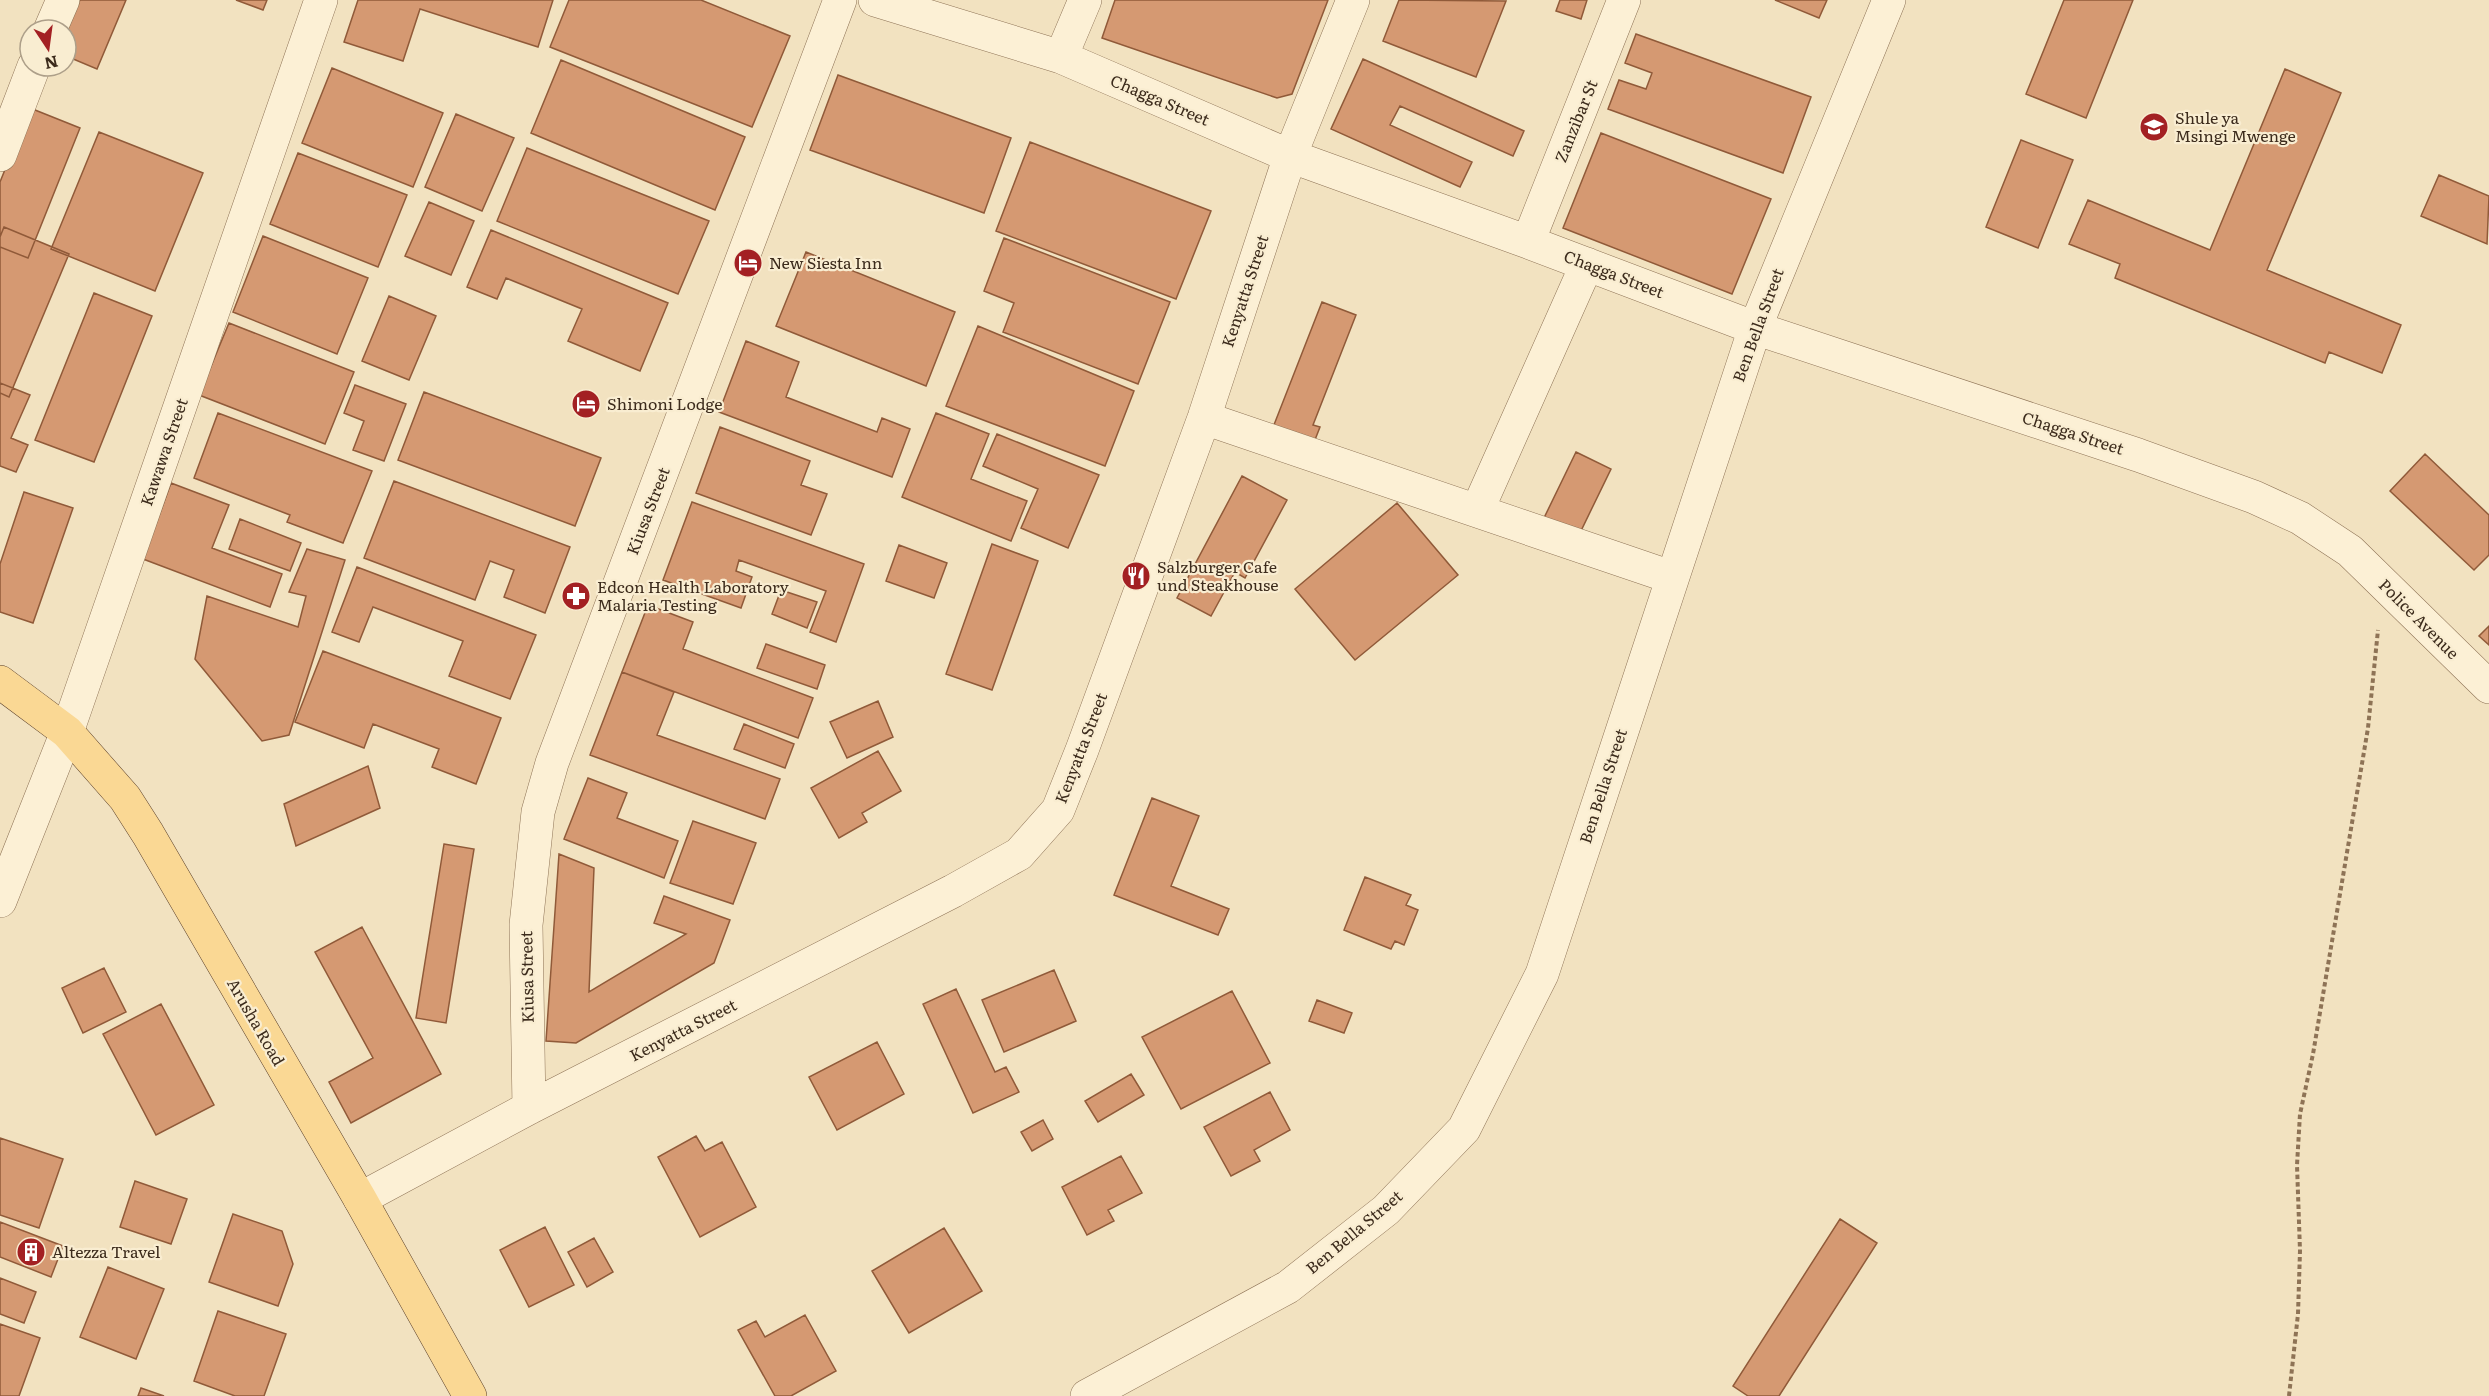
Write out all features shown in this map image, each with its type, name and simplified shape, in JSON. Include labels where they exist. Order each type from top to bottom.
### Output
[{"type":"main road","name":"Arusha Road","points":[[0,682],[67,732],[125,798],[360,1199],[470,1396]]},
{"type":"street","points":[[55,18],[63,0]]},
{"type":"street","name":"Kawawa Street","points":[[0,901],[67,732],[321,0]]},
{"type":"street","name":"Kiusa Street","points":[[529,1108],[526,925],[538,812],[552,763],[840,0]]},
{"type":"street","name":"Chagga Street","points":[[875,0],[1061,57],[1290,156],[1528,242],[1755,328],[2138,455],[2254,497],[2300,518],[2350,551]]},
{"type":"street","points":[[1061,57],[1085,0]]},
{"type":"street","name":"Kenyatta Street","points":[[360,1199],[529,1108],[953,891],[1019,854],[1058,810],[1204,418],[1290,156],[1353,0]]},
{"type":"street","name":"Zanzibar St","points":[[1528,242],[1624,0]]},
{"type":"street","name":"Ben Bella Street","points":[[1087,1396],[1288,1287],[1386,1210],[1464,1129],[1542,974],[1671,577],[1755,328],[1889,0]]},
{"type":"street","points":[[0,155],[29,78]]},
{"type":"street","points":[[1477,511],[1587,264]]},
{"type":"street","points":[[1204,418],[1671,577]]},
{"type":"street","name":"Police Avenue","points":[[2350,551],[2489,687]]},
{"type":"path","points":[[2289,1396],[2298,1314],[2300,1251],[2297,1165],[2300,1114],[2315,1043],[2368,728],[2383,583]]},
{"type":"building","points":[[80,0],[126,0],[97,69],[78,61],[78,18],[72,18]]},
{"type":"building","points":[[236,0],[267,0],[263,10]]},
{"type":"building","points":[[358,0],[553,0],[538,47],[420,9],[403,61],[344,42]]},
{"type":"building","points":[[569,0],[701,0],[790,36],[752,127],[550,47]]},
{"type":"building","points":[[1115,0],[1328,0],[1292,94],[1277,98],[1102,38]]},
{"type":"building","points":[[1399,0],[1506,1],[1476,77],[1383,41]]},
{"type":"building","points":[[1560,0],[1587,0],[1581,19],[1556,11]]},
{"type":"building","points":[[1775,0],[1827,0],[1819,18]]},
{"type":"building","points":[[2064,0],[2133,0],[2086,118],[2026,94]]},
{"type":"building","points":[[1636,34],[1811,97],[1783,173],[1608,109],[1619,80],[1646,89],[1652,73],[1625,63]]},
{"type":"building","points":[[1363,59],[1524,131],[1513,156],[1400,106],[1390,125],[1472,162],[1460,187],[1331,129]]},
{"type":"building","points":[[561,60],[745,137],[715,210],[531,133]]},
{"type":"building","points":[[332,68],[443,113],[413,187],[302,143]]},
{"type":"building","points":[[2285,69],[2341,93],[2267,270],[2401,325],[2382,373],[2329,352],[2325,363],[2115,278],[2120,264],[2069,244],[2088,200],[2210,250]]},
{"type":"building","points":[[838,75],[1011,138],[984,213],[810,150]]},
{"type":"building","points":[[30,108],[80,128],[28,258],[0,247],[0,182]]},
{"type":"building","points":[[456,114],[514,138],[482,211],[425,187]]},
{"type":"building","points":[[99,132],[203,173],[155,291],[51,249]]},
{"type":"building","points":[[1601,133],[1771,199],[1732,294],[1563,228]]},
{"type":"building","points":[[2021,140],[2073,160],[2038,248],[1986,227]]},
{"type":"building","points":[[1030,142],[1211,211],[1176,299],[996,231]]},
{"type":"building","points":[[527,148],[709,221],[678,294],[497,221]]},
{"type":"building","points":[[298,153],[407,195],[378,267],[270,224]]},
{"type":"building","points":[[2439,175],[2489,196],[2487,244],[2421,216]]},
{"type":"building","points":[[429,202],[474,221],[451,275],[405,256]]},
{"type":"building","points":[[4,227],[69,254],[9,397],[0,393],[0,237]]},
{"type":"building","points":[[491,230],[668,303],[640,371],[568,341],[582,309],[506,278],[497,299],[467,287]]},
{"type":"building","points":[[263,236],[368,278],[337,354],[233,312]]},
{"type":"building","points":[[1004,238],[1170,302],[1138,384],[1003,332],[1014,303],[984,291]]},
{"type":"building","points":[[806,252],[955,312],[926,386],[776,326]]},
{"type":"building","points":[[94,293],[152,316],[94,462],[35,440]]},
{"type":"building","points":[[389,296],[436,316],[409,380],[362,361]]},
{"type":"building","points":[[1322,302],[1356,315],[1313,425],[1320,427],[1311,450],[1270,435]]},
{"type":"building","points":[[229,323],[354,372],[325,444],[199,395]]},
{"type":"building","points":[[978,326],[1134,391],[1105,466],[946,406]]},
{"type":"building","points":[[746,341],[799,362],[786,397],[877,432],[882,418],[910,429],[892,477],[719,412]]},
{"type":"building","points":[[0,383],[30,395],[11,438],[28,445],[16,472],[0,466]]},
{"type":"building","points":[[355,385],[406,404],[384,461],[353,450],[364,421],[344,413]]},
{"type":"building","points":[[424,392],[601,458],[575,526],[398,460]]},
{"type":"building","points":[[218,413],[372,471],[343,543],[287,522],[290,515],[194,478]]},
{"type":"building","points":[[936,413],[989,434],[971,479],[1027,501],[1011,541],[902,497]]},
{"type":"building","points":[[720,427],[810,461],[801,485],[827,494],[811,535],[696,493]]},
{"type":"building","points":[[997,434],[1099,475],[1068,548],[1021,528],[1038,489],[983,466]]},
{"type":"building","points":[[1576,452],[1611,469],[1578,537],[1543,520]]},
{"type":"building","points":[[2425,454],[2489,515],[2489,555],[2474,570],[2390,491]]},
{"type":"building","points":[[1242,476],[1287,500],[1245,578],[1235,572],[1211,616],[1177,598]]},
{"type":"building","points":[[394,481],[570,547],[545,613],[504,597],[514,570],[490,561],[475,600],[364,558]]},
{"type":"building","points":[[171,483],[229,505],[212,548],[282,574],[270,607],[143,559]]},
{"type":"building","points":[[24,492],[73,508],[33,623],[0,612],[0,564]]},
{"type":"building","points":[[692,502],[864,564],[836,642],[810,632],[826,591],[739,560],[736,571],[752,577],[741,608],[663,580]]},
{"type":"building","points":[[1397,503],[1458,575],[1355,660],[1295,589]]},
{"type":"building","points":[[240,519],[301,543],[290,571],[229,549]]},
{"type":"building","points":[[992,544],[1038,561],[992,690],[946,674]]},
{"type":"building","points":[[899,545],[947,563],[934,598],[886,581]]},
{"type":"building","points":[[307,549],[345,560],[289,735],[262,741],[195,659],[207,596],[298,627],[306,596],[289,592]]},
{"type":"building","points":[[357,567],[536,635],[510,699],[449,676],[463,641],[373,607],[359,642],[332,632]]},
{"type":"building","points":[[781,590],[817,602],[807,628],[772,614]]},
{"type":"building","points":[[648,605],[693,622],[683,649],[813,698],[798,738],[622,672]]},
{"type":"building","points":[[2489,626],[2489,645],[2479,636]]},
{"type":"building","points":[[766,644],[825,665],[817,689],[757,668]]},
{"type":"building","points":[[323,651],[501,718],[476,784],[432,767],[439,749],[373,724],[364,748],[295,722]]},
{"type":"building","points":[[622,672],[674,692],[657,735],[780,779],[765,819],[590,755]]},
{"type":"building","points":[[878,701],[893,737],[847,758],[830,722]]},
{"type":"building","points":[[744,724],[794,744],[785,768],[734,749]]},
{"type":"building","points":[[878,751],[901,791],[862,813],[867,822],[839,838],[811,788]]},
{"type":"building","points":[[368,766],[380,808],[296,846],[284,804]]},
{"type":"building","points":[[588,778],[627,793],[617,818],[678,841],[664,878],[564,839]]},
{"type":"building","points":[[1152,798],[1199,816],[1171,886],[1229,909],[1218,935],[1114,895]]},
{"type":"building","points":[[693,821],[756,843],[733,904],[670,883]]},
{"type":"building","points":[[444,844],[474,849],[446,1023],[416,1018]]},
{"type":"building","points":[[559,854],[594,868],[589,992],[686,934],[654,923],[664,896],[730,920],[714,963],[576,1043],[546,1041]]},
{"type":"building","points":[[1365,877],[1411,895],[1406,905],[1418,910],[1404,945],[1395,941],[1391,949],[1344,930]]},
{"type":"building","points":[[362,927],[441,1074],[351,1123],[329,1082],[373,1058],[315,952]]},
{"type":"building","points":[[104,968],[126,1012],[83,1033],[62,988]]},
{"type":"building","points":[[1054,970],[1076,1021],[1004,1052],[982,1000]]},
{"type":"building","points":[[956,989],[995,1072],[1006,1067],[1019,1092],[973,1113],[923,1004]]},
{"type":"building","points":[[1232,991],[1270,1063],[1181,1109],[1142,1037]]},
{"type":"building","points":[[1317,1000],[1352,1013],[1344,1033],[1309,1021]]},
{"type":"building","points":[[161,1004],[214,1105],[156,1135],[103,1034]]},
{"type":"building","points":[[877,1042],[904,1094],[837,1130],[809,1077]]},
{"type":"building","points":[[1131,1074],[1144,1095],[1098,1122],[1085,1101]]},
{"type":"building","points":[[1270,1092],[1290,1130],[1254,1150],[1260,1161],[1231,1176],[1204,1127]]},
{"type":"building","points":[[1043,1120],[1053,1139],[1032,1151],[1021,1132]]},
{"type":"building","points":[[696,1136],[705,1151],[722,1142],[756,1207],[700,1237],[658,1157]]},
{"type":"building","points":[[0,1138],[63,1159],[39,1228],[0,1215]]},
{"type":"building","points":[[1121,1156],[1142,1193],[1108,1210],[1114,1221],[1087,1235],[1062,1187]]},
{"type":"building","points":[[135,1181],[187,1199],[171,1244],[120,1227]]},
{"type":"building","points":[[233,1214],[282,1231],[293,1264],[278,1306],[209,1282]]},
{"type":"building","points":[[1840,1219],[1877,1243],[1779,1396],[1748,1396],[1733,1386]]},
{"type":"building","name":"Altezza Travel","points":[[0,1222],[63,1246],[51,1277],[0,1257]]},
{"type":"building","points":[[545,1227],[574,1285],[529,1307],[500,1250]]},
{"type":"building","points":[[944,1228],[982,1291],[909,1333],[872,1271]]},
{"type":"building","points":[[594,1238],[613,1272],[587,1287],[568,1252]]},
{"type":"building","points":[[108,1267],[164,1289],[136,1359],[80,1337]]},
{"type":"building","name":"Altezza Travel","points":[[0,1278],[36,1292],[24,1323],[0,1314]]},
{"type":"building","points":[[218,1311],[286,1334],[264,1396],[235,1396],[194,1381]]},
{"type":"building","points":[[805,1315],[836,1371],[791,1396],[775,1396],[738,1330],[756,1321],[765,1337]]},
{"type":"building","points":[[0,1324],[40,1338],[19,1396],[0,1396]]},
{"type":"building","points":[[141,1388],[164,1396],[138,1396]]},
{"type":"place","name":"Shule ya Msingi Mwenge","points":[[2154,127]]},
{"type":"place","name":"New Siesta Inn","points":[[748,263]]},
{"type":"place","name":"Shimoni Lodge","points":[[586,404]]},
{"type":"place","name":"Salzburger Cafe und Steakhouse","points":[[1136,576]]},
{"type":"place","name":"Edcon Health Laboratory Malaria Testing","points":[[576,596]]},
{"type":"place","name":"Altezza Travel","points":[[31,1252]]}]
